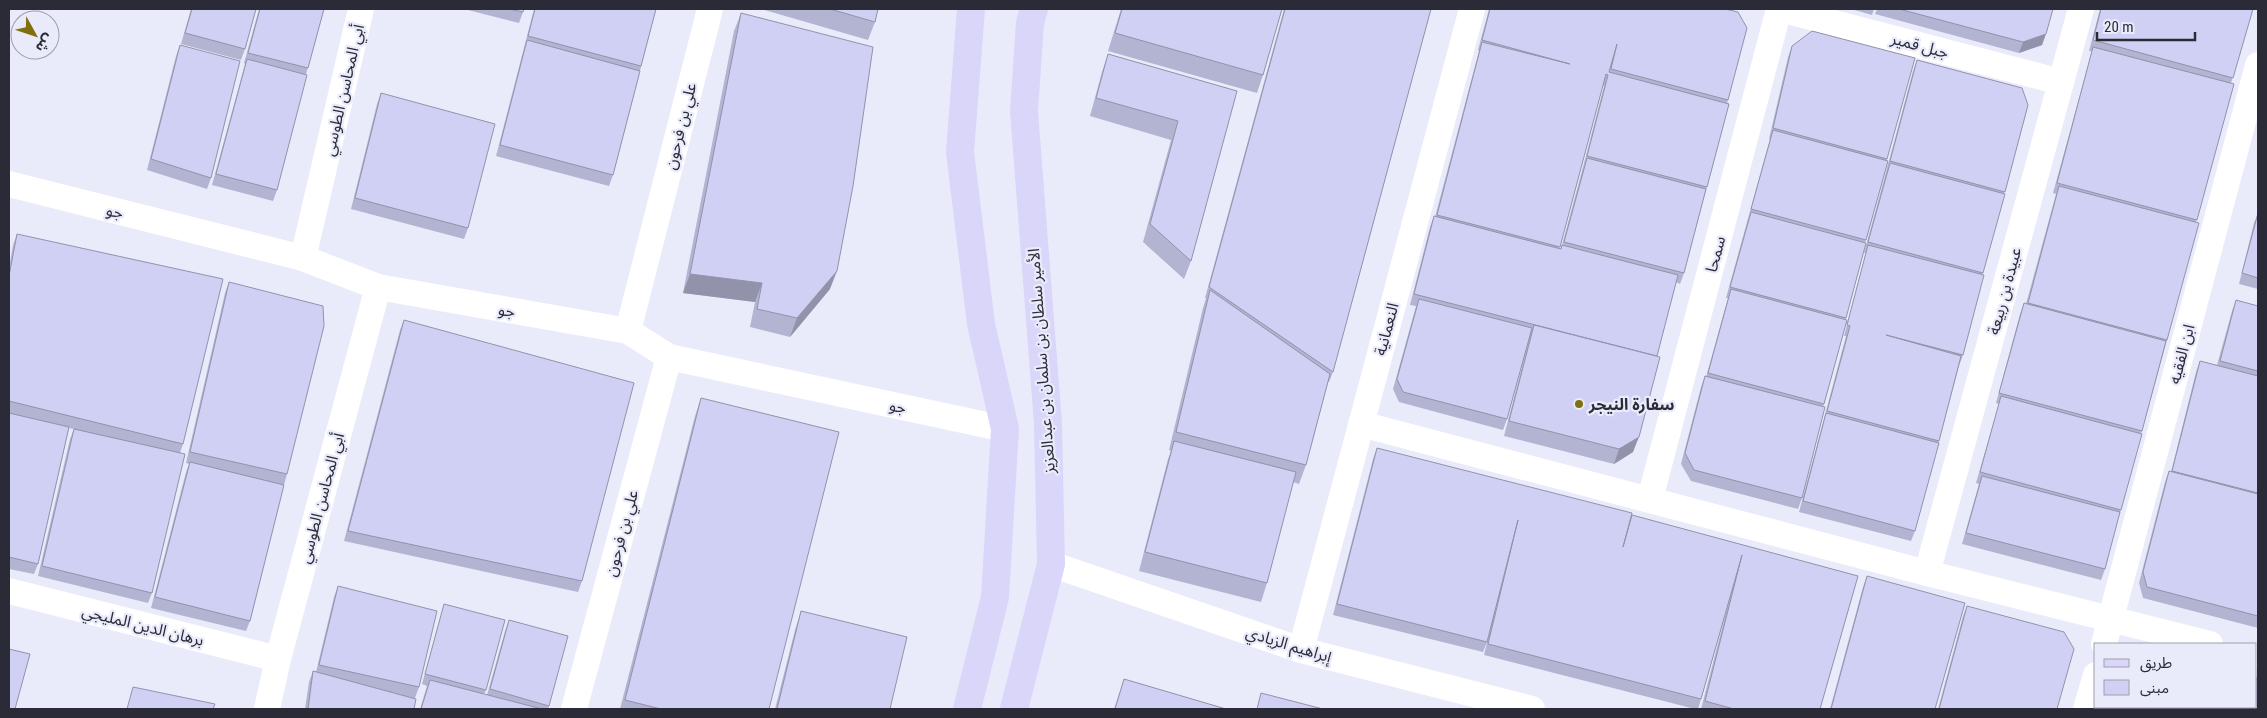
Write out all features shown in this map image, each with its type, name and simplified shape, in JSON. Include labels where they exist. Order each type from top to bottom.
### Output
[{"type":"street","name":"أبي المحاسن الطوسي","points":[[303,258],[361,9]]},
{"type":"street","name":"علي بن فرحون","points":[[628,331],[710,9]]},
{"type":"street","points":[[967,709],[995,596],[1006,429],[981,324],[960,152],[971,9]]},
{"type":"street","name":"الأمير سلطان بن سلمان بن عبدالعزيز","points":[[1014,709],[1051,564],[1048,424],[1024,111],[1030,23],[1034,9]]},
{"type":"street","name":"النعمانية","points":[[1301,650],[1472,9]]},
{"type":"street","name":"جبل قمير","points":[[1780,9],[2060,82]]},
{"type":"street","name":"سمحا","points":[[1650,500],[1780,9]]},
{"type":"street","name":"عبيدة بن ربيعة","points":[[1927,573],[2080,9]]},
{"type":"street","name":"ابن الفقيه","points":[[2104,643],[2258,65]]},
{"type":"street","name":"جو","points":[[9,184],[303,258],[378,287],[628,331],[669,357],[1006,429]]},
{"type":"street","name":"أبي المحاسن الطوسي","points":[[267,709],[278,659],[378,287]]},
{"type":"street","name":"علي بن فرحون","points":[[574,709],[669,357]]},
{"type":"street","points":[[1361,424],[1927,573],[2206,643]]},
{"type":"street","name":"إبراهيم الزيادي","points":[[1051,564],[1301,650],[1448,698],[1532,709]]},
{"type":"street","name":"برهان الدين المليجي","points":[[9,591],[278,659]]},
{"type":"street","points":[[2086,709],[2094,682]]},
{"type":"building","points":[[192,9],[256,9],[245,49],[185,33]]},
{"type":"building","points":[[260,9],[324,9],[308,68],[248,53]]},
{"type":"building","points":[[509,9],[524,9],[523,12]]},
{"type":"building","points":[[535,9],[656,9],[641,66],[528,36]]},
{"type":"building","points":[[830,9],[878,9],[875,22]]},
{"type":"building","points":[[1122,9],[1282,9],[1263,75],[1115,33]]},
{"type":"building","points":[[1285,9],[1431,9],[1333,372],[1209,287]]},
{"type":"building","points":[[1490,9],[1725,9],[1738,12],[1747,28],[1728,100],[1611,69],[1617,44],[1609,72],[1729,104],[1707,187],[1587,156],[1608,75],[1606,74],[1560,247],[1437,215],[1482,42],[1570,64],[1482,40]]},
{"type":"building","points":[[1899,9],[2053,9],[2046,34],[2023,42]]},
{"type":"building","points":[[2101,9],[2253,9],[2233,78],[2093,40]]},
{"type":"building","points":[[741,13],[873,47],[853,186],[837,271],[797,318],[757,309],[762,283],[690,274]]},
{"type":"building","points":[[1812,31],[1915,58],[1887,159],[1773,128],[1792,46]]},
{"type":"building","points":[[527,40],[640,71],[613,175],[500,145]]},
{"type":"building","points":[[180,45],[240,61],[211,178],[151,159]]},
{"type":"building","points":[[2093,47],[2234,84],[2197,220],[2057,183]]},
{"type":"building","points":[[1108,54],[1237,91],[1191,261],[1150,224],[1178,121],[1096,98]]},
{"type":"building","points":[[247,59],[307,75],[277,190],[216,174]]},
{"type":"building","points":[[1917,60],[2022,88],[2028,105],[2005,192],[1890,161]]},
{"type":"building","points":[[381,93],[495,124],[468,228],[355,198]]},
{"type":"building","points":[[1773,130],[1888,161],[1866,240],[1751,209]]},
{"type":"building","points":[[1587,158],[1706,189],[1684,273],[1564,242]]},
{"type":"building","points":[[1890,163],[2005,194],[1983,273],[1868,242]]},
{"type":"building","points":[[2059,186],[2199,223],[2167,340],[2028,303]]},
{"type":"building","points":[[1751,212],[1866,243],[1846,318],[1730,287]]},
{"type":"building","points":[[2258,213],[2258,278],[2242,273]]},
{"type":"building","points":[[1434,216],[1561,249],[1562,245],[1678,275],[1657,356],[1414,294]]},
{"type":"building","points":[[17,234],[223,279],[183,444],[9,401],[9,276]]},
{"type":"building","points":[[1868,245],[1984,275],[1963,355],[1886,335],[1961,356],[1939,441],[1827,411],[1850,326],[1847,325]]},
{"type":"building","points":[[229,282],[323,306],[324,326],[287,474],[190,452]]},
{"type":"building","points":[[1731,289],[1847,320],[1824,404],[1708,373]]},
{"type":"building","points":[[1210,290],[1330,374],[1306,465],[1176,432]]},
{"type":"building","points":[[1419,299],[1532,328],[1507,419],[1403,392],[1397,379]]},
{"type":"building","points":[[2236,300],[2258,306],[2258,371],[2220,361]]},
{"type":"building","points":[[2024,303],[2166,341],[2142,431],[1999,393]]},
{"type":"building","points":[[404,320],[634,383],[582,581],[348,531]]},
{"type":"building","name":"سفارة النيجر","points":[[1534,325],[1660,357],[1639,437],[1619,449],[1509,421]]},
{"type":"building","points":[[2200,361],[2258,376],[2258,493],[2172,471]]},
{"type":"building","points":[[1705,376],[1825,407],[1802,498],[1694,470],[1685,453]]},
{"type":"building","points":[[2001,396],[2142,434],[2121,510],[1980,472]]},
{"type":"building","points":[[701,398],[839,432],[769,709],[661,709],[625,700]]},
{"type":"building","points":[[9,413],[69,427],[38,564],[9,557]]},
{"type":"building","points":[[1826,413],[1939,443],[1915,531],[1803,501]]},
{"type":"building","points":[[74,429],[185,454],[152,593],[42,566]]},
{"type":"building","points":[[1174,441],[1296,472],[1267,583],[1145,552]]},
{"type":"building","points":[[1377,448],[1632,513],[1623,547],[1632,515],[1858,576],[1820,709],[1734,709],[1705,701],[1742,555],[1701,699],[1488,644],[1518,520],[1487,642],[1337,604]]},
{"type":"building","points":[[190,462],[284,485],[250,621],[155,597]]},
{"type":"building","points":[[2169,471],[2258,494],[2258,616],[2147,587],[2143,572]]},
{"type":"building","points":[[1982,476],[2120,512],[2105,569],[1966,533]]},
{"type":"building","points":[[1867,576],[1965,603],[1935,709],[1831,709]]},
{"type":"building","points":[[338,586],[437,611],[419,687],[319,665]]},
{"type":"building","points":[[444,604],[505,620],[486,690],[425,674]]},
{"type":"building","points":[[1967,606],[2064,632],[2074,649],[2057,709],[1939,709]]},
{"type":"building","points":[[801,611],[907,637],[890,709],[777,709]]},
{"type":"building","points":[[509,620],[568,636],[549,706],[490,689]]},
{"type":"building","points":[[9,649],[30,654],[15,709],[9,709]]},
{"type":"building","points":[[313,671],[416,699],[414,709],[308,709]]},
{"type":"building","points":[[2258,678],[2258,709],[2216,709],[2257,708]]},
{"type":"building","points":[[1124,679],[1226,709],[1115,709]]},
{"type":"building","points":[[430,680],[542,709],[421,709]]},
{"type":"building","points":[[133,687],[215,704],[213,709],[127,709]]},
{"type":"building","points":[[1261,693],[1323,709],[1257,709]]},
{"type":"place","name":"سفارة النيجر","points":[[1579,404]]}]
